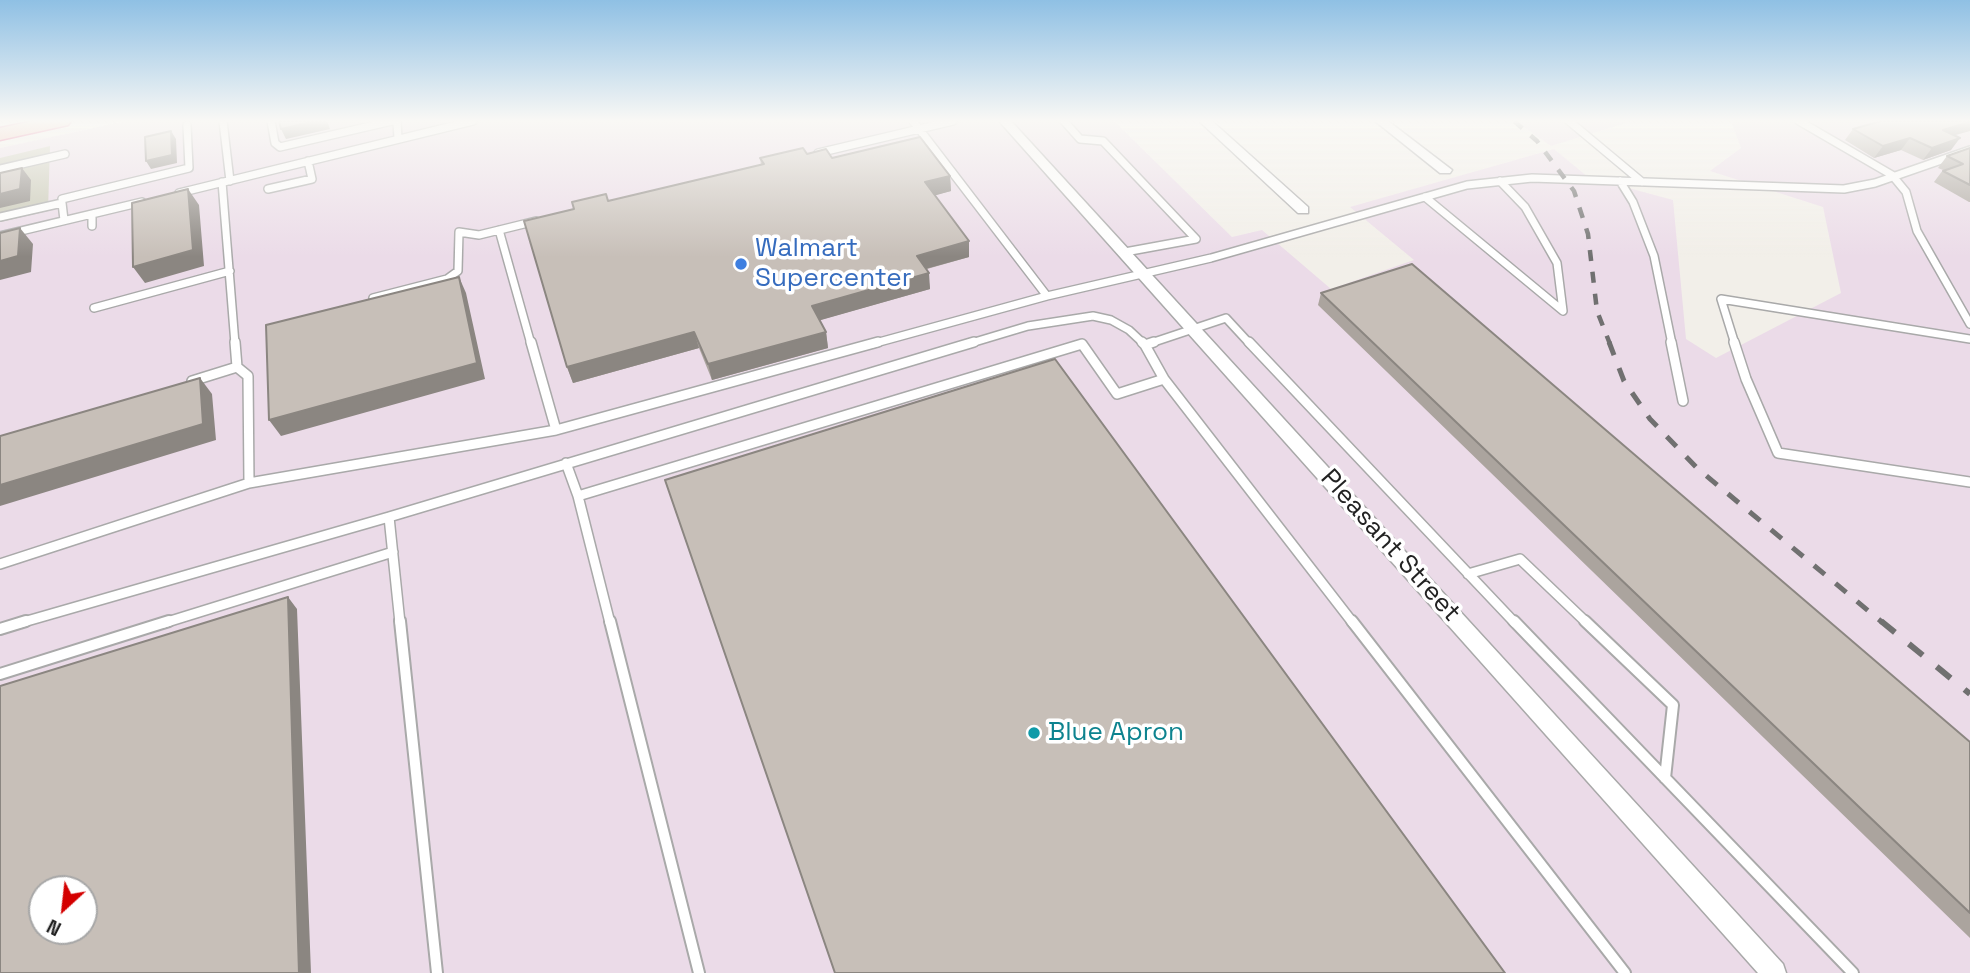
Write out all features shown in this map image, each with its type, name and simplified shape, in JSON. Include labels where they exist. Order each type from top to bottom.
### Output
[{"type":"street","name":"Pleasant Street","points":[[1047,166],[1774,973]]},
{"type":"street","points":[[1255,166],[1303,210]]},
{"type":"street","points":[[1440,166],[1445,170]]},
{"type":"lane","points":[[62,199],[182,173],[188,166]]},
{"type":"lane","points":[[225,166],[237,368],[248,376],[249,482]]},
{"type":"lane","points":[[170,195],[289,166]]},
{"type":"lane","points":[[268,188],[312,179],[309,166]]},
{"type":"lane","points":[[947,166],[1047,296]]},
{"type":"lane","points":[[1124,166],[1196,239],[1125,252]]},
{"type":"lane","points":[[1624,166],[1642,181]]},
{"type":"lane","points":[[1877,166],[1892,175],[1906,192],[1917,230],[1970,324]]},
{"type":"lane","points":[[0,564],[249,482],[556,430],[1047,296],[1211,258],[1467,185],[1532,178],[1843,189],[1875,183],[1919,166]]},
{"type":"lane","points":[[1425,197],[1563,311],[1557,263],[1525,207],[1500,181]]},
{"type":"lane","points":[[1620,181],[1633,202],[1654,256],[1684,401]]},
{"type":"lane","points":[[0,236],[157,198]]},
{"type":"lane","points":[[0,217],[62,203],[64,220]]},
{"type":"lane","points":[[92,214],[92,226]]},
{"type":"lane","points":[[373,298],[447,279],[458,271],[459,232],[469,236],[544,219]]},
{"type":"lane","points":[[499,230],[556,430]]},
{"type":"lane","points":[[94,307],[230,271]]},
{"type":"lane","points":[[1970,339],[1721,299],[1746,379],[1778,453],[1970,482]]},
{"type":"lane","points":[[0,629],[389,517],[1028,326],[1093,316],[1111,320],[1129,330],[1144,345],[1164,379],[1625,973]]},
{"type":"lane","points":[[1144,345],[1226,318],[1468,574],[1853,973]]},
{"type":"lane","points":[[578,496],[1082,344],[1118,394],[1164,379]]},
{"type":"lane","points":[[180,385],[237,368]]},
{"type":"lane","points":[[566,463],[578,496],[699,973]]},
{"type":"lane","points":[[389,517],[437,973]]},
{"type":"lane","points":[[0,674],[393,552]]},
{"type":"lane","points":[[1468,574],[1520,559],[1673,705],[1665,778]]},
{"type":"shaded area","points":[[0,166],[1160,166],[1232,237],[1262,230],[1331,289],[1414,260],[1350,207],[1493,166],[1575,166],[1588,177],[1673,200],[1686,339],[1716,358],[1841,293],[1823,207],[1710,171],[1716,166],[1970,166],[1970,973],[0,973]]},
{"type":"shaded area","points":[[0,166],[49,166],[48,211],[0,222]]},
{"type":"building","name":"Walmart Supercenter","points":[[754,166],[943,166],[950,176],[925,182],[969,241],[917,256],[929,273],[812,306],[826,332],[708,364],[694,332],[567,367],[524,221],[574,209],[572,202],[606,194],[608,201]]},
{"type":"building","points":[[1956,166],[1970,166],[1970,185],[1943,171]]},
{"type":"building","points":[[22,168],[20,189],[0,194],[0,173]]},
{"type":"building","points":[[188,189],[193,250],[133,267],[132,203]]},
{"type":"building","points":[[20,228],[18,256],[0,261],[0,233]]},
{"type":"building","points":[[1412,264],[1970,742],[1970,913],[1321,293]]},
{"type":"building","points":[[459,277],[477,363],[269,420],[266,325]]},
{"type":"building","name":"Blue Apron","points":[[1055,359],[1505,973],[835,973],[665,480]]},
{"type":"building","points":[[200,378],[203,424],[0,485],[0,436]]},
{"type":"building","points":[[288,597],[299,973],[0,973],[0,686]]},
{"type":"railway","points":[[1556,166],[1574,191],[1588,234],[1597,311],[1610,344]]},
{"type":"railway","points":[[1609,342],[1624,381],[1650,419],[1697,468],[1883,623]]},
{"type":"railway","points":[[1881,621],[1970,694]]},
{"type":"place","name":"Walmart Supercenter","points":[[741,264]]},
{"type":"place","name":"Blue Apron","points":[[1034,733]]}]
